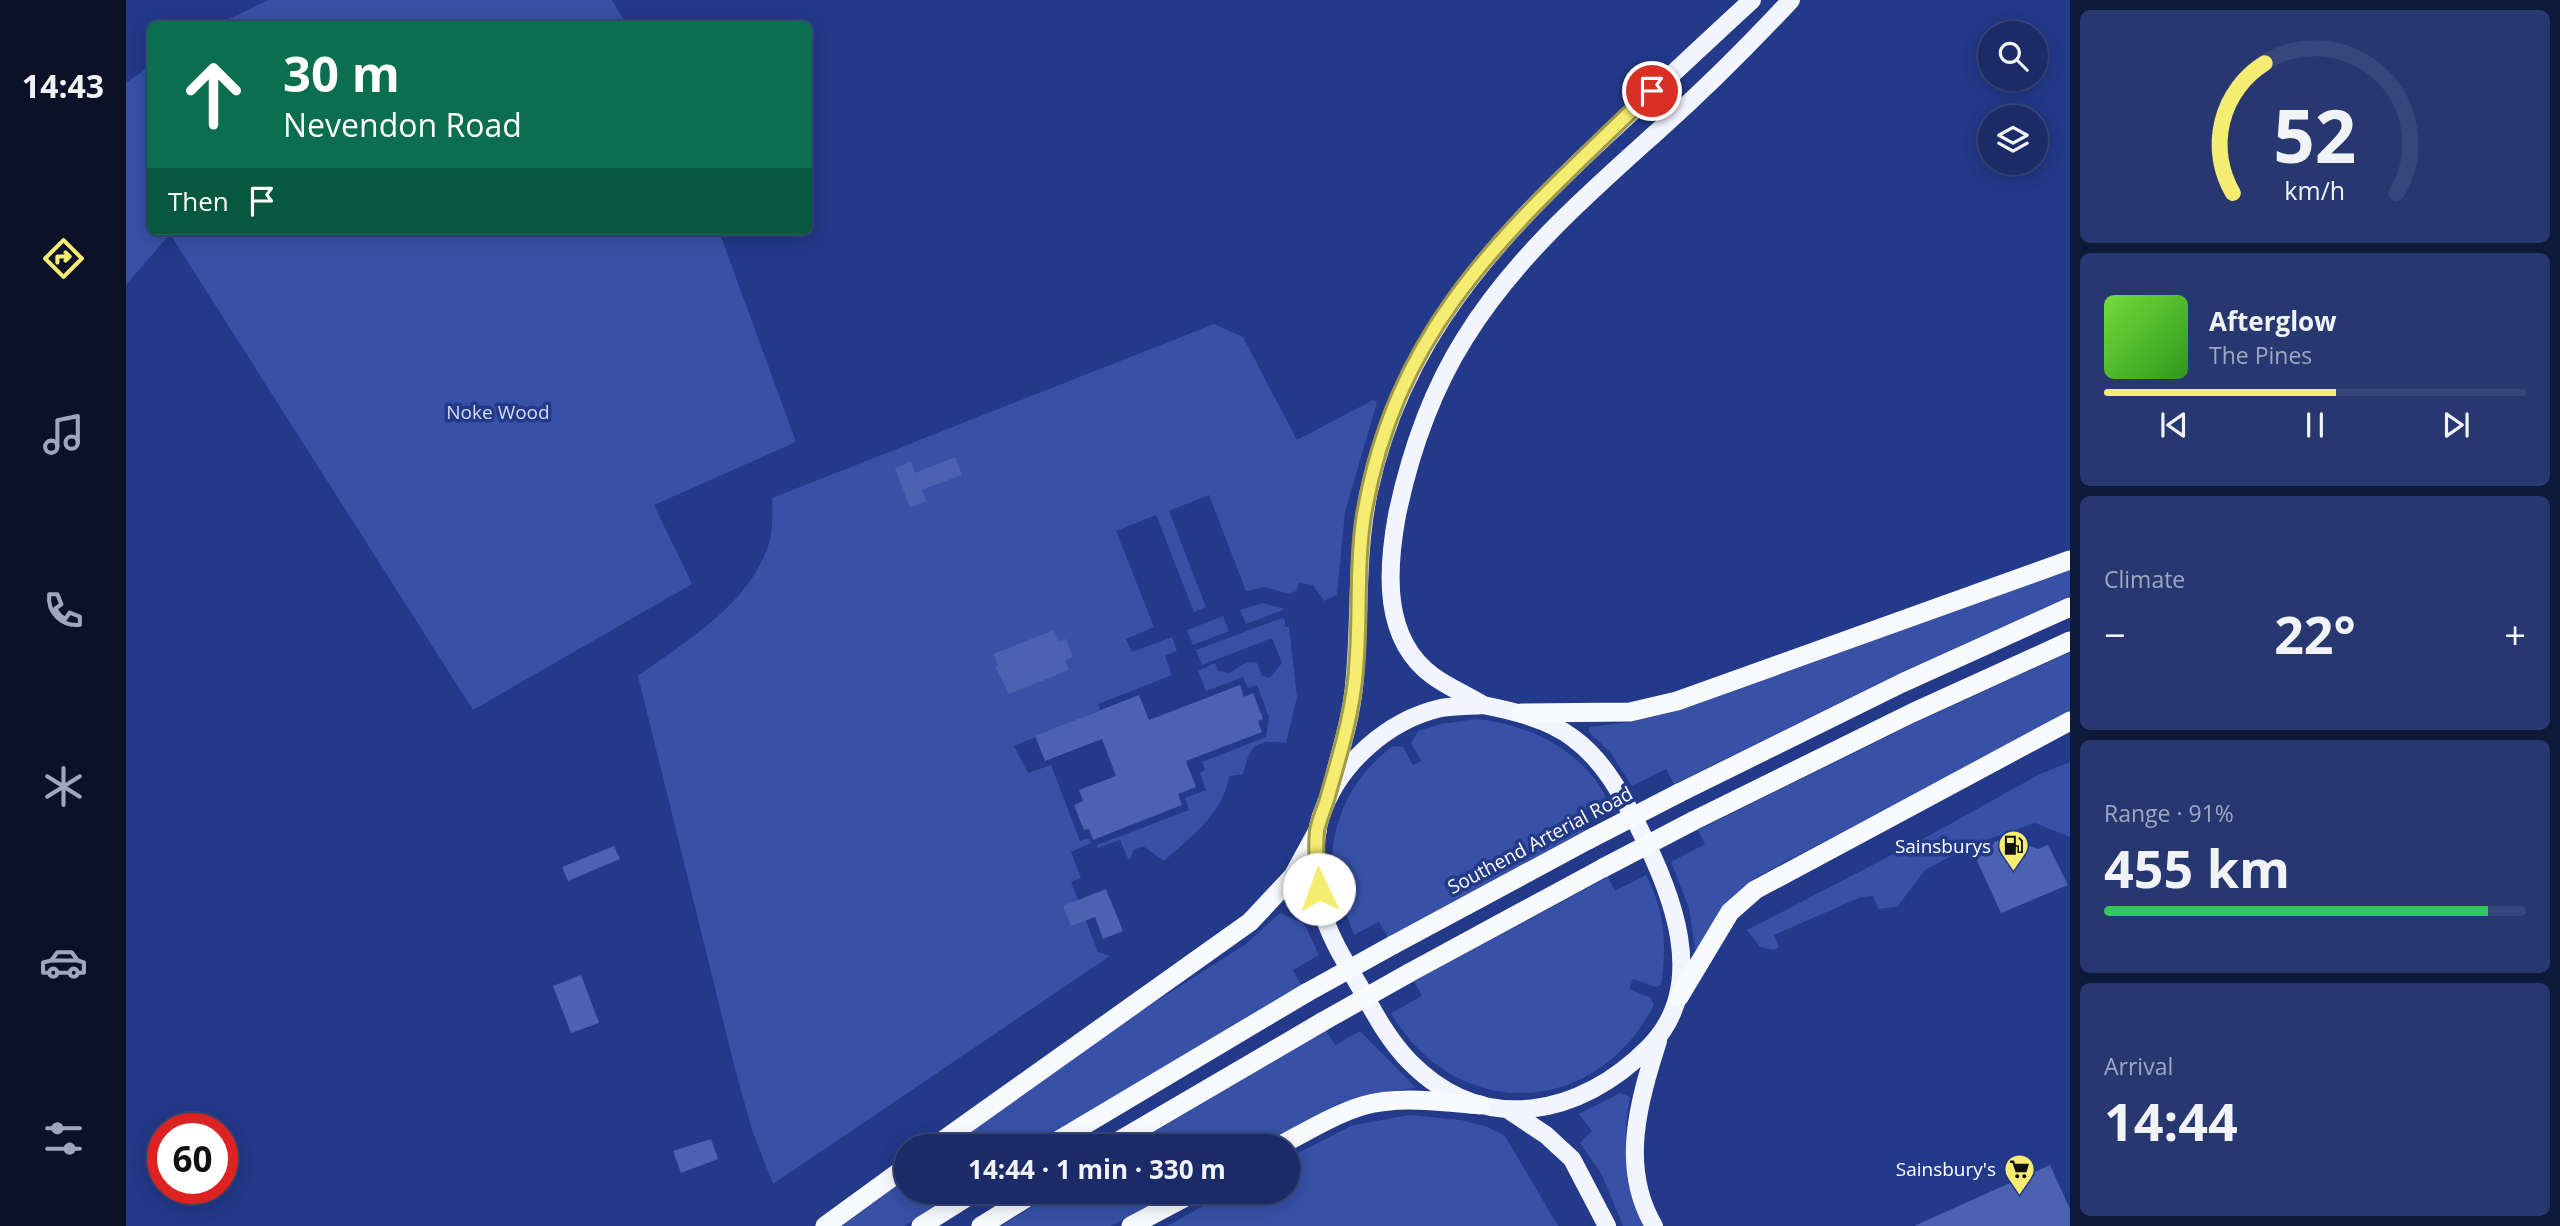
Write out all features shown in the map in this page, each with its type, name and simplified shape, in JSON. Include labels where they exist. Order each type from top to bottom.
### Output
[{"type":"highway","points":[[1521,713],[1630,712],[1677,701],[2070,560]]},
{"type":"highway","name":"Southend Arterial Road","points":[[1069,1134],[1306,993],[1588,840],[1902,683],[2070,607]]},
{"type":"highway","points":[[1131,1134],[1409,973],[1603,868],[1912,713],[2070,641]]},
{"type":"highway","points":[[1679,997],[1730,912],[1755,890],[2070,721]]},
{"type":"highway","points":[[952,1134],[1250,922],[1293,876],[1317,832]]},
{"type":"highway","points":[[1300,1135],[1338,1115],[1380,1102],[1421,1100],[1480,1105]]},
{"type":"highway","points":[[825,1226],[894,1176]]},
{"type":"highway","points":[[921,1226],[956,1204]]},
{"type":"highway","points":[[981,1226],[1017,1204]]},
{"type":"highway","points":[[1131,1226],[1172,1204]]},
{"type":"main road","points":[[1659,1038],[1627,1069],[1600,1088],[1565,1102],[1510,1111],[1480,1105],[1435,1083],[1410,1063],[1388,1036],[1325,919],[1318,874],[1317,832],[1327,801],[1354,685],[1358,561],[1370,488],[1391,416],[1423,348],[1462,286],[1527,210],[1752,0]]},
{"type":"main road","points":[[1483,705],[1426,670],[1406,647],[1394,617],[1390,563],[1393,541],[1405,475],[1421,428],[1465,338],[1516,269],[1577,206],[1698,95],[1791,0]]},
{"type":"main road","points":[[1327,801],[1351,765],[1385,733],[1408,720],[1442,708],[1483,705],[1521,713],[1571,736],[1602,766],[1622,796],[1662,876],[1675,909],[1680,950],[1679,997],[1659,1038],[1640,1100],[1635,1133],[1637,1175],[1654,1226]]},
{"type":"main road","points":[[1510,1111],[1546,1135],[1572,1159],[1607,1226]]},
{"type":"green space","points":[[269,0],[612,0],[624,21],[224,21]]},
{"type":"green space","name":"Noke Wood","points":[[147,68],[147,235],[169,235],[126,285],[126,83]]},
{"type":"green space","name":"Noke Wood","points":[[171,235],[720,235],[796,442],[654,505],[692,584],[473,710]]},
{"type":"green space","points":[[1214,324],[1243,337],[1297,440],[1373,400],[1377,402],[1345,512],[1337,595],[1324,601],[1313,585],[1299,583],[1296,591],[1289,594],[1265,587],[1246,591],[1209,495],[1169,511],[1206,607],[1194,612],[1156,515],[1116,531],[1154,627],[1126,639],[1132,652],[1172,637],[1177,651],[1165,656],[1172,675],[1098,704],[1100,710],[1014,746],[1028,773],[1051,765],[1080,841],[1089,838],[1091,843],[1071,852],[1081,878],[1071,882],[1098,952],[1110,956],[773,1184],[752,1130],[734,1065],[638,676],[697,634],[749,583],[770,540],[772,498]]},
{"type":"green space","points":[[2070,569],[2070,596],[1898,674],[1674,784],[1666,769],[1632,786],[1610,752],[1589,732],[1589,727],[1631,722],[1681,710]]},
{"type":"green space","points":[[1263,603],[1285,609],[1246,624],[1240,610]]},
{"type":"green space","points":[[1223,616],[1229,631],[1193,645],[1187,630]]},
{"type":"green space","points":[[1285,619],[1285,627],[1289,627],[1297,697],[1286,743],[1267,742],[1255,747],[1248,757],[1243,774],[1229,776],[1221,802],[1213,813],[1164,861],[1143,846],[1134,850],[1129,861],[1120,840],[1098,848],[1097,845],[1189,810],[1185,798],[1206,790],[1200,773],[1205,770],[1202,762],[1266,737],[1269,717],[1257,685],[1248,688],[1243,677],[1206,691],[1198,671],[1215,663],[1218,671],[1229,673],[1245,663],[1253,662],[1257,663],[1262,676],[1270,678],[1282,663],[1272,638],[1202,665],[1196,650]]},
{"type":"green space","points":[[2070,652],[2070,711],[1757,877],[1720,910],[1698,949],[1695,949],[1689,908],[1671,862],[1705,844],[1698,830],[1917,722]]},
{"type":"green space","points":[[1476,719],[1516,727],[1552,742],[1584,767],[1607,799],[1576,815],[1584,831],[1388,937],[1379,922],[1354,935],[1339,893],[1333,894],[1332,872],[1336,831],[1351,793],[1362,776],[1393,746],[1403,747],[1413,765],[1421,761],[1411,743],[1418,731],[1441,724]]},
{"type":"green space","points":[[2070,762],[2070,837],[2035,823],[1972,845],[1925,870],[1897,907],[1878,909],[1873,896],[1861,897],[1774,935],[1779,947],[1774,950],[1760,947],[1747,930],[1934,833],[2040,774]]},
{"type":"green space","points":[[1646,875],[1657,902],[1663,928],[1661,985],[1656,987],[1633,979],[1629,989],[1651,998],[1654,1005],[1629,1042],[1598,1070],[1562,1086],[1525,1093],[1487,1089],[1451,1074],[1419,1049],[1391,1013],[1422,996],[1414,981],[1608,877],[1615,891]]},
{"type":"green space","points":[[1280,913],[1304,923],[1319,955],[1293,970],[1301,985],[1051,1134],[968,1134],[1127,1020],[1246,944]]},
{"type":"green space","points":[[1326,1030],[1335,1045],[1360,1031],[1416,1088],[1377,1093],[1340,1103],[1281,1134],[1150,1134]]},
{"type":"green space","points":[[1620,1093],[1630,1097],[1626,1130],[1627,1162],[1643,1226],[1623,1226],[1602,1175],[1580,1143],[1592,1131],[1579,1114]]},
{"type":"green space","points":[[1410,1115],[1461,1120],[1488,1127],[1505,1136],[1558,1226],[1167,1226],[1206,1204],[1300,1204],[1300,1152],[1353,1125]]},
{"type":"green space","points":[[894,1188],[894,1204],[939,1204],[904,1226],[842,1226]]},
{"type":"green space","points":[[1037,1204],[1152,1204],[1111,1226],[1001,1226]]},
{"type":"building","points":[[955,457],[962,475],[922,490],[926,501],[910,508],[895,468],[911,461],[915,473]]},
{"type":"building","points":[[1054,630],[1058,641],[1066,639],[1073,657],[1065,660],[1069,670],[1009,694],[995,666],[998,665],[993,654]]},
{"type":"building","points":[[1240,685],[1244,697],[1253,693],[1263,719],[1258,721],[1262,732],[1186,761],[1196,787],[1178,794],[1182,805],[1093,840],[1089,829],[1084,830],[1074,805],[1083,801],[1079,790],[1116,776],[1102,739],[1045,761],[1035,736],[1139,695],[1149,720]]},
{"type":"building","name":"Sainsburys","points":[[2006,837],[2038,849],[2048,845],[2068,885],[2001,913],[1973,852]]},
{"type":"building","points":[[614,846],[620,859],[568,881],[562,867]]},
{"type":"building","points":[[1106,889],[1123,931],[1103,939],[1095,917],[1071,926],[1063,906]]},
{"type":"building","points":[[581,975],[599,1023],[571,1033],[553,986]]},
{"type":"building","points":[[711,1139],[718,1159],[681,1173],[673,1151]]},
{"type":"building","name":"Sainsbury's","points":[[2050,1165],[2070,1209],[2070,1226],[1914,1226]]},
{"type":"place","name":"Sainsburys","points":[[2014,873]]},
{"type":"place","name":"Sainsbury's","points":[[2019,1196]]},
{"type":"route","points":[[1319,889],[1317,832],[1339,755],[1354,685],[1361,536],[1370,488],[1391,416],[1435,327],[1478,266],[1527,210],[1652,91]]}]
